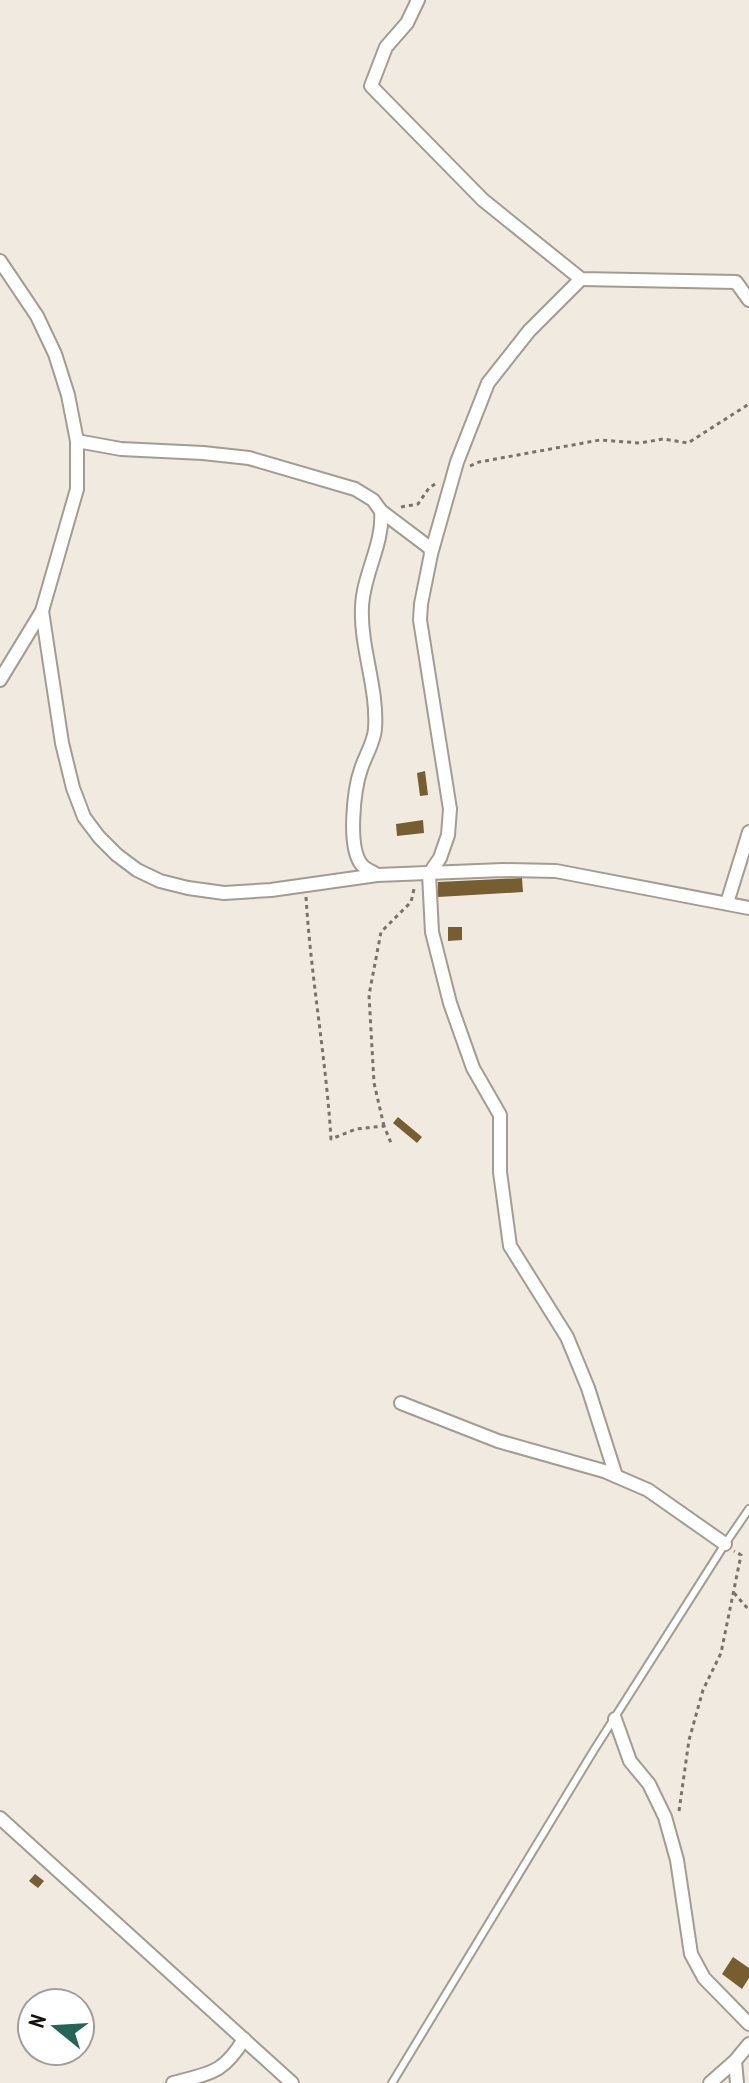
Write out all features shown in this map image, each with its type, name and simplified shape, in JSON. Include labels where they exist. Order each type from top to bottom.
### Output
[{"type":"street","points":[[418,0],[407,23],[386,47],[371,86],[483,200],[581,279],[736,282],[749,300]]},
{"type":"street","points":[[0,261],[37,316],[55,354],[68,395],[77,441],[77,489],[42,611],[0,680]]},
{"type":"street","points":[[423,874],[440,858],[448,835],[450,809],[420,620],[431,554],[454,473],[488,383],[529,331],[581,279]]},
{"type":"street","points":[[77,441],[121,449],[249,458],[355,489],[427,544],[431,554]]},
{"type":"street","points":[[377,875],[362,865],[357,856],[353,805],[354,788],[375,729],[362,606],[363,590],[383,525],[381,511]]},
{"type":"street","points":[[42,611],[62,743],[84,817],[117,855],[137,870],[160,881],[224,893],[377,875],[556,871],[749,908]]},
{"type":"street","points":[[727,903],[749,832]]},
{"type":"street","points":[[423,874],[432,932],[450,1003],[473,1068],[500,1115],[500,1172],[510,1246],[567,1337],[588,1388],[616,1476]]},
{"type":"street","points":[[401,1403],[498,1441],[616,1476],[648,1490],[725,1544]]},
{"type":"street","points":[[615,1719],[630,1761],[649,1784],[665,1817],[677,1860],[691,1954],[704,1978],[749,2024]]},
{"type":"street","points":[[0,1818],[292,2083]]},
{"type":"street","points":[[173,2083],[210,2074],[232,2058],[244,2039]]},
{"type":"street","points":[[710,2083],[749,2044]]},
{"type":"street","points":[[735,2061],[737,2083]]},
{"type":"lane","points":[[392,2083],[594,1750],[749,1509]]},
{"type":"path","points":[[381,511],[418,504],[429,488],[479,462],[600,440],[640,443],[663,439],[688,443],[749,404]]},
{"type":"path","points":[[391,1143],[374,1083],[369,995],[381,932],[411,902],[423,874]]},
{"type":"path","points":[[306,885],[331,1139],[356,1129],[384,1126]]},
{"type":"path","points":[[678,1823],[689,1740],[703,1690],[721,1653],[741,1555],[725,1544]]},
{"type":"path","points":[[734,1593],[749,1610]]},
{"type":"building","points":[[425,771],[428,795],[420,796],[417,773]]},
{"type":"building","points":[[423,820],[424,833],[397,836],[396,824]]},
{"type":"building","points":[[522,878],[523,892],[438,897],[438,882]]},
{"type":"building","points":[[448,927],[462,927],[462,940],[448,941]]},
{"type":"building","points":[[398,1117],[422,1137],[417,1143],[393,1123]]},
{"type":"building","points":[[35,1874],[44,1881],[38,1888],[29,1881]]},
{"type":"building","points":[[733,1957],[749,1968],[749,1978],[742,1989],[722,1974]]}]
